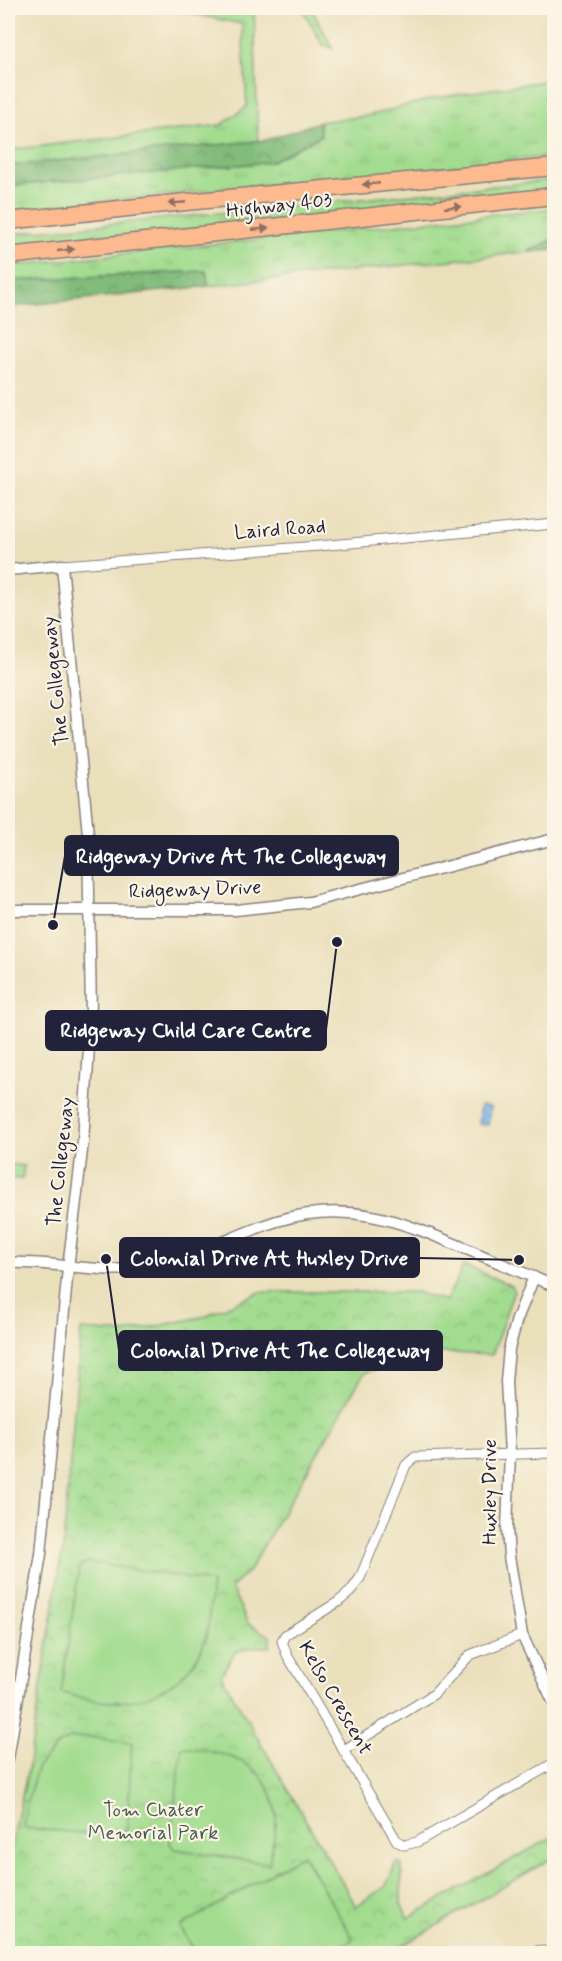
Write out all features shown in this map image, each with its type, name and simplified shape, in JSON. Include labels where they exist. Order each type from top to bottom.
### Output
[{"type":"highway","name":"Highway 403","points":[[8,221],[555,167]]},
{"type":"highway","name":"Highway 403","points":[[8,256],[555,196]]},
{"type":"street","name":"Laird Road","points":[[8,570],[319,546],[555,524]]},
{"type":"street","name":"The Collegeway","points":[[8,1759],[41,1554],[68,1268],[83,1142],[91,1015],[88,834],[62,565]]},
{"type":"street","name":"Ridgeway Drive","points":[[8,910],[236,910],[310,902],[555,839]]},
{"type":"street","points":[[8,1263],[68,1268],[124,1269],[158,1266],[279,1221],[317,1213],[347,1213],[369,1215],[406,1224],[555,1286]]},
{"type":"street","name":"Huxley Drive","points":[[534,1277],[517,1319],[509,1349],[506,1381],[510,1453],[507,1528],[509,1556],[522,1635],[555,1703]]},
{"type":"street","points":[[510,1453],[555,1453]]},
{"type":"street","name":"Kelso Crescent","points":[[510,1453],[415,1457],[406,1465],[360,1578],[350,1592],[285,1635],[282,1641],[287,1655],[397,1841],[405,1845],[417,1842],[555,1763]]},
{"type":"street","points":[[345,1750],[434,1694],[470,1655],[522,1635]]},
{"type":"street","points":[[525,1953],[541,1950],[548,1953]]},
{"type":"green space","points":[[163,8],[254,8],[258,141],[8,166],[8,150],[221,125],[247,106],[242,24]]},
{"type":"green space","points":[[302,8],[311,8],[333,49],[322,44]]},
{"type":"green space","points":[[554,78],[554,156],[8,211],[8,186],[270,162],[321,136],[319,122],[367,116],[435,98]]},
{"type":"green space","points":[[319,122],[321,135],[270,162],[8,186],[8,166],[267,140]]},
{"type":"green space","points":[[554,180],[554,191],[8,249],[8,234]]},
{"type":"green space","points":[[554,208],[554,239],[528,252],[209,286],[205,271],[8,281],[8,266]]},
{"type":"green space","points":[[554,239],[554,250],[528,252]]},
{"type":"green space","points":[[206,271],[209,286],[8,307],[8,281]]},
{"type":"green space","points":[[8,1164],[24,1166],[22,1179],[8,1178]]},
{"type":"green space","name":"Tom Chater Memorial Park","points":[[464,1265],[512,1286],[514,1290],[492,1355],[431,1352],[364,1373],[249,1571],[231,1587],[248,1624],[270,1636],[270,1647],[252,1647],[235,1652],[221,1675],[356,1906],[386,1886],[396,1862],[402,1864],[401,1904],[408,1918],[554,1836],[554,1857],[390,1953],[8,1954],[8,1862],[28,1769],[63,1548],[81,1330],[124,1333],[202,1317],[260,1292],[416,1292],[446,1301]]},
{"type":"green space","points":[[88,1562],[212,1582],[208,1626],[202,1648],[184,1674],[158,1692],[143,1698],[111,1702],[61,1693],[79,1568]]},
{"type":"green space","points":[[89,1737],[132,1743],[127,1829],[119,1836],[23,1828],[27,1801],[38,1766],[58,1745],[70,1738]]},
{"type":"green space","points":[[182,1747],[224,1755],[249,1766],[259,1774],[273,1799],[276,1816],[269,1864],[175,1849],[170,1844]]},
{"type":"green space","points":[[303,1854],[353,1939],[329,1953],[196,1953],[180,1927]]},
{"type":"water","points":[[480,1106],[490,1107],[488,1125],[478,1124]]},
{"type":"place","name":"Ridgeway Drive At The Collegeway","points":[[53,925]]},
{"type":"place","name":"Ridgeway Child Care Centre","points":[[337,942]]},
{"type":"place","name":"Colonial Drive At The Collegeway","points":[[106,1259]]},
{"type":"place","name":"Colonial Drive At Huxley Drive","points":[[519,1260]]}]
